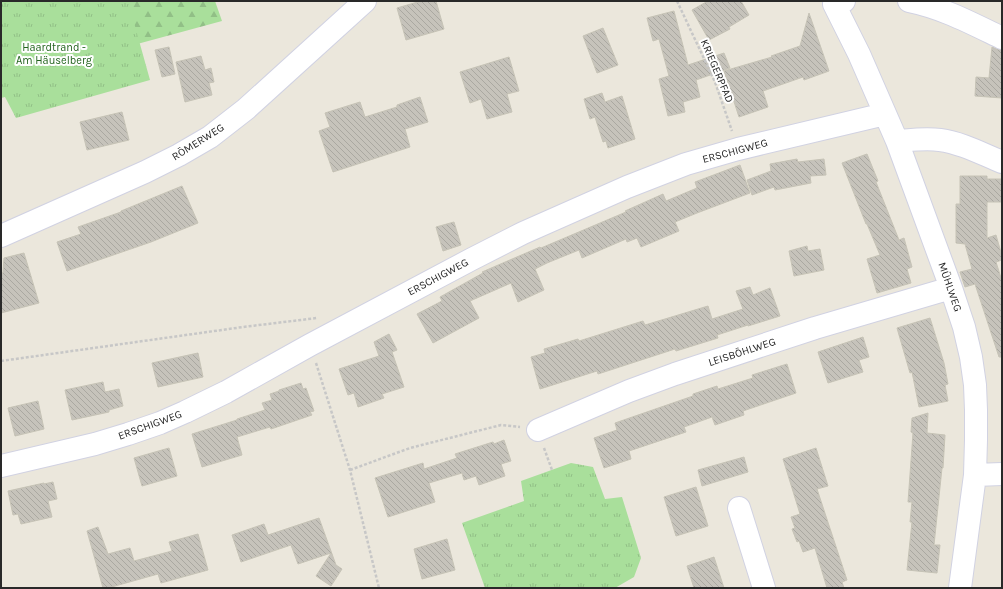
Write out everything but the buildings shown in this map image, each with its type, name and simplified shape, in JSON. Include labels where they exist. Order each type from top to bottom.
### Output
[{"type":"street","name":"RÖMERWEG","points":[[1,236],[145,172],[210,137],[246,109],[365,1]]},
{"type":"street","points":[[909,1],[952,14],[1002,38]]},
{"type":"street","name":"MÜHLWEG","points":[[839,2],[897,142],[951,288],[964,327],[969,349],[975,385],[975,475],[960,588]]},
{"type":"street","name":"ERSCHIGWEG","points":[[1,466],[95,444],[160,423],[185,412],[226,392],[310,345],[523,233],[627,187],[686,164],[738,148],[885,114]]},
{"type":"street","points":[[897,142],[918,139],[940,140],[958,144],[1002,162]]},
{"type":"street","name":"LEISBÖHLWEG","points":[[538,430],[622,394],[675,374],[815,328],[951,288]]},
{"type":"street","points":[[975,475],[1002,474]]},
{"type":"street","points":[[739,508],[764,588]]},
{"type":"path","name":"KRIEGERPFAD","points":[[677,1],[715,82],[738,148]]},
{"type":"path","points":[[1,361],[212,331],[318,318],[328,318],[345,327]]},
{"type":"path","points":[[310,345],[350,470],[379,588]]},
{"type":"path","points":[[350,470],[410,448],[501,425],[538,430]]},
{"type":"green space","points":[[1,1],[215,1],[222,21],[1,81]]},
{"type":"green space","name":"Haardtrand - Am Häuselberg","points":[[1,1],[128,1],[150,80],[16,118],[5,97],[1,98]]},
{"type":"green space","points":[[571,463],[593,467],[605,499],[622,497],[641,558],[634,577],[615,588],[485,588],[462,523],[524,501],[521,481]]}]
